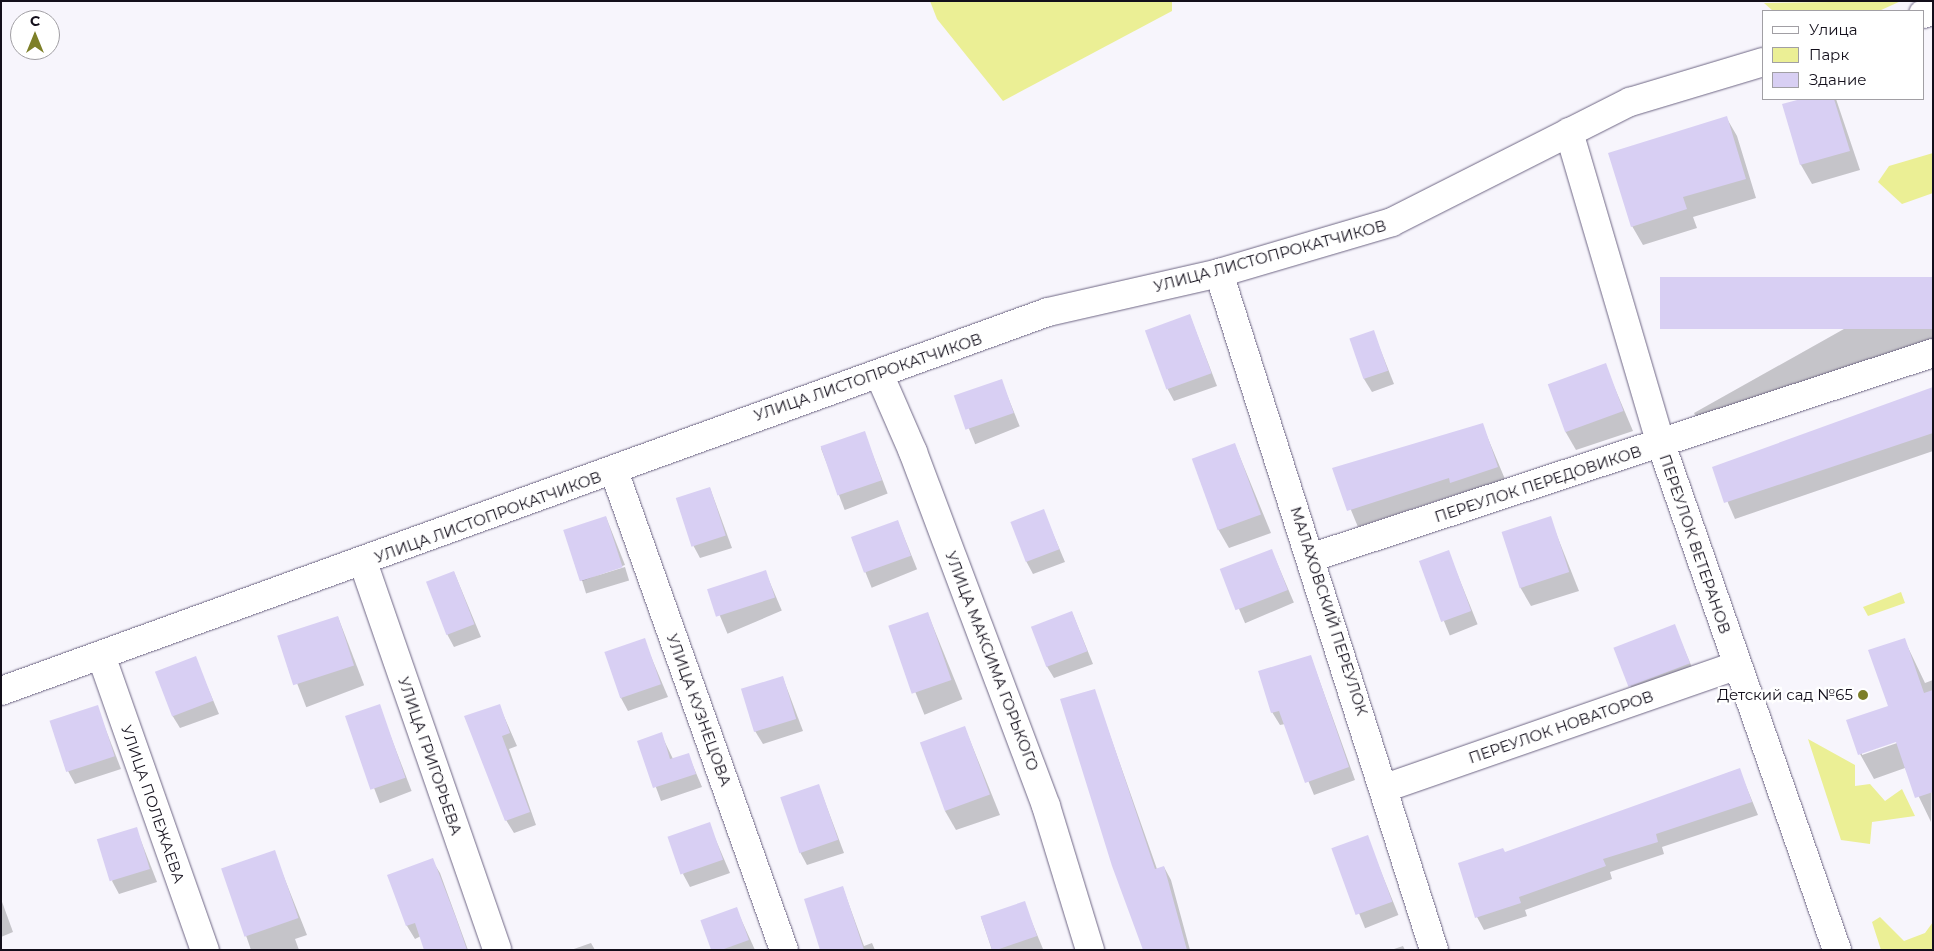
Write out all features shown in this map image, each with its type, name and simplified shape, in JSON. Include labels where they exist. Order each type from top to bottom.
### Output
[{"type":"street","name":"УЛИЦА ЛИСТОПРОКАТЧИКОВ","points":[[1,691],[102,658],[614,471],[745,419],[880,376],[1048,312],[1218,273],[1392,222],[1630,102],[1762,62]]},
{"type":"street","name":"ПЕРЕУЛОК ВЕТЕРАНОВ","points":[[1569,132],[1661,444],[1736,666],[1837,950]]},
{"type":"street","name":"МАЛАХОВСКИЙ ПЕРЕУЛОК","points":[[1218,273],[1313,557],[1434,950]]},
{"type":"street","name":"ПЕРЕУЛОК ПЕРЕДОВИКОВ","points":[[1313,557],[1661,444],[1933,352]]},
{"type":"street","name":"УЛИЦА МАКСИМА ГОРЬКОГО","points":[[880,376],[913,452],[1046,806],[1090,950]]},
{"type":"street","name":"УЛИЦА КУЗНЕЦОВА","points":[[614,471],[784,950]]},
{"type":"street","name":"УЛИЦА ГРИГОРЬЕВА","points":[[364,562],[497,950]]},
{"type":"street","name":"УЛИЦА ПОЛЕЖАЕВА","points":[[102,658],[205,950]]},
{"type":"street","name":"ПЕРЕУЛОК НОВАТОРОВ","points":[[1385,788],[1736,666]]},
{"type":"green space","points":[[930,1],[1172,1],[1172,11],[1003,101],[937,19]]},
{"type":"green space","points":[[1901,1],[1881,10],[1772,10],[1764,3]]},
{"type":"green space","points":[[1933,153],[1933,193],[1902,204],[1878,182],[1889,166]]},
{"type":"green space","points":[[1901,592],[1905,603],[1868,616],[1863,607]]},
{"type":"green space","points":[[1808,739],[1855,765],[1855,786],[1870,784],[1885,801],[1902,789],[1915,816],[1872,822],[1870,844],[1841,840]]},
{"type":"green space","points":[[1880,917],[1904,941],[1925,933],[1933,922],[1933,950],[1881,950],[1872,922]]},
{"type":"building","points":[[1797,100],[1834,100],[1850,151],[1800,165],[1782,104]]},
{"type":"building","points":[[1727,116],[1746,179],[1683,197],[1687,209],[1631,227],[1608,153]]},
{"type":"building","points":[[1660,277],[1933,277],[1933,329],[1660,329]]},
{"type":"building","points":[[1190,314],[1212,373],[1166,390],[1145,330]]},
{"type":"building","points":[[1374,330],[1388,371],[1363,379],[1349,338]]},
{"type":"building","points":[[1606,363],[1623,411],[1565,432],[1548,384]]},
{"type":"building","points":[[1002,379],[1014,413],[965,430],[954,396]]},
{"type":"building","points":[[1933,387],[1933,433],[1724,503],[1712,467]]},
{"type":"building","points":[[1483,423],[1498,467],[1450,483],[1449,478],[1347,511],[1332,468]]},
{"type":"building","points":[[865,431],[882,480],[837,495],[821,446]]},
{"type":"building","points":[[1235,443],[1261,514],[1218,530],[1192,459]]},
{"type":"building","points":[[710,487],[726,536],[692,547],[676,498]]},
{"type":"building","points":[[1044,509],[1059,549],[1026,562],[1010,522]]},
{"type":"building","points":[[606,516],[623,567],[580,581],[563,530]]},
{"type":"building","points":[[1551,516],[1569,572],[1520,588],[1502,532]]},
{"type":"building","points":[[898,520],[911,556],[864,573],[851,537]]},
{"type":"building","points":[[1272,549],[1288,590],[1235,610],[1220,569]]},
{"type":"building","points":[[1449,550],[1471,611],[1441,622],[1419,561]]},
{"type":"building","points":[[766,570],[775,598],[716,617],[707,589]]},
{"type":"building","points":[[454,571],[474,624],[446,635],[426,582]]},
{"type":"building","points":[[1072,611],[1087,651],[1046,667],[1031,627]]},
{"type":"building","points":[[928,612],[951,680],[912,694],[888,626]]},
{"type":"building","points":[[338,616],[354,665],[293,685],[277,636]]},
{"type":"building","points":[[1675,624],[1690,663],[1628,687],[1613,648]]},
{"type":"building","points":[[645,638],[661,684],[620,698],[604,652]]},
{"type":"building","points":[[1905,638],[1924,693],[1933,690],[1933,792],[1915,798],[1896,742],[1858,755],[1846,720],[1888,706],[1868,650]]},
{"type":"building","points":[[1311,655],[1349,767],[1305,783],[1279,711],[1271,713],[1258,671]]},
{"type":"building","points":[[196,656],[213,701],[172,717],[155,672]]},
{"type":"building","points":[[783,676],[796,719],[754,732],[741,689]]},
{"type":"building","points":[[1095,689],[1155,869],[1164,866],[1187,950],[1143,950],[1112,866],[1060,699]]},
{"type":"building","points":[[380,704],[405,778],[370,790],[345,716]]},
{"type":"building","points":[[500,704],[510,733],[502,736],[530,812],[505,821],[464,716]]},
{"type":"building","points":[[98,705],[115,756],[66,772],[49,721]]},
{"type":"building","points":[[965,726],[990,795],[945,811],[920,742]]},
{"type":"building","points":[[662,732],[670,759],[689,753],[696,774],[653,788],[637,741]]},
{"type":"building","points":[[1740,768],[1752,802],[1656,834],[1658,842],[1603,859],[1606,866],[1519,897],[1521,903],[1475,918],[1458,863],[1503,848],[1505,852]]},
{"type":"building","points":[[819,784],[838,840],[799,853],[780,797]]},
{"type":"building","points":[[710,822],[723,860],[680,874],[667,837]]},
{"type":"building","points":[[137,827],[150,869],[110,881],[97,839]]},
{"type":"building","points":[[1368,835],[1392,902],[1356,915],[1331,848]]},
{"type":"building","points":[[275,850],[298,918],[245,937],[221,869]]},
{"type":"building","points":[[433,858],[467,950],[424,950],[415,923],[406,926],[387,875]]},
{"type":"building","points":[[843,886],[864,950],[820,950],[804,899]]},
{"type":"building","points":[[1025,901],[1037,936],[992,950],[981,916]]},
{"type":"building","points":[[737,907],[749,940],[721,950],[711,950],[700,920]]},
{"type":"place","name":"Детский сад №65","points":[[1863,695]]}]
